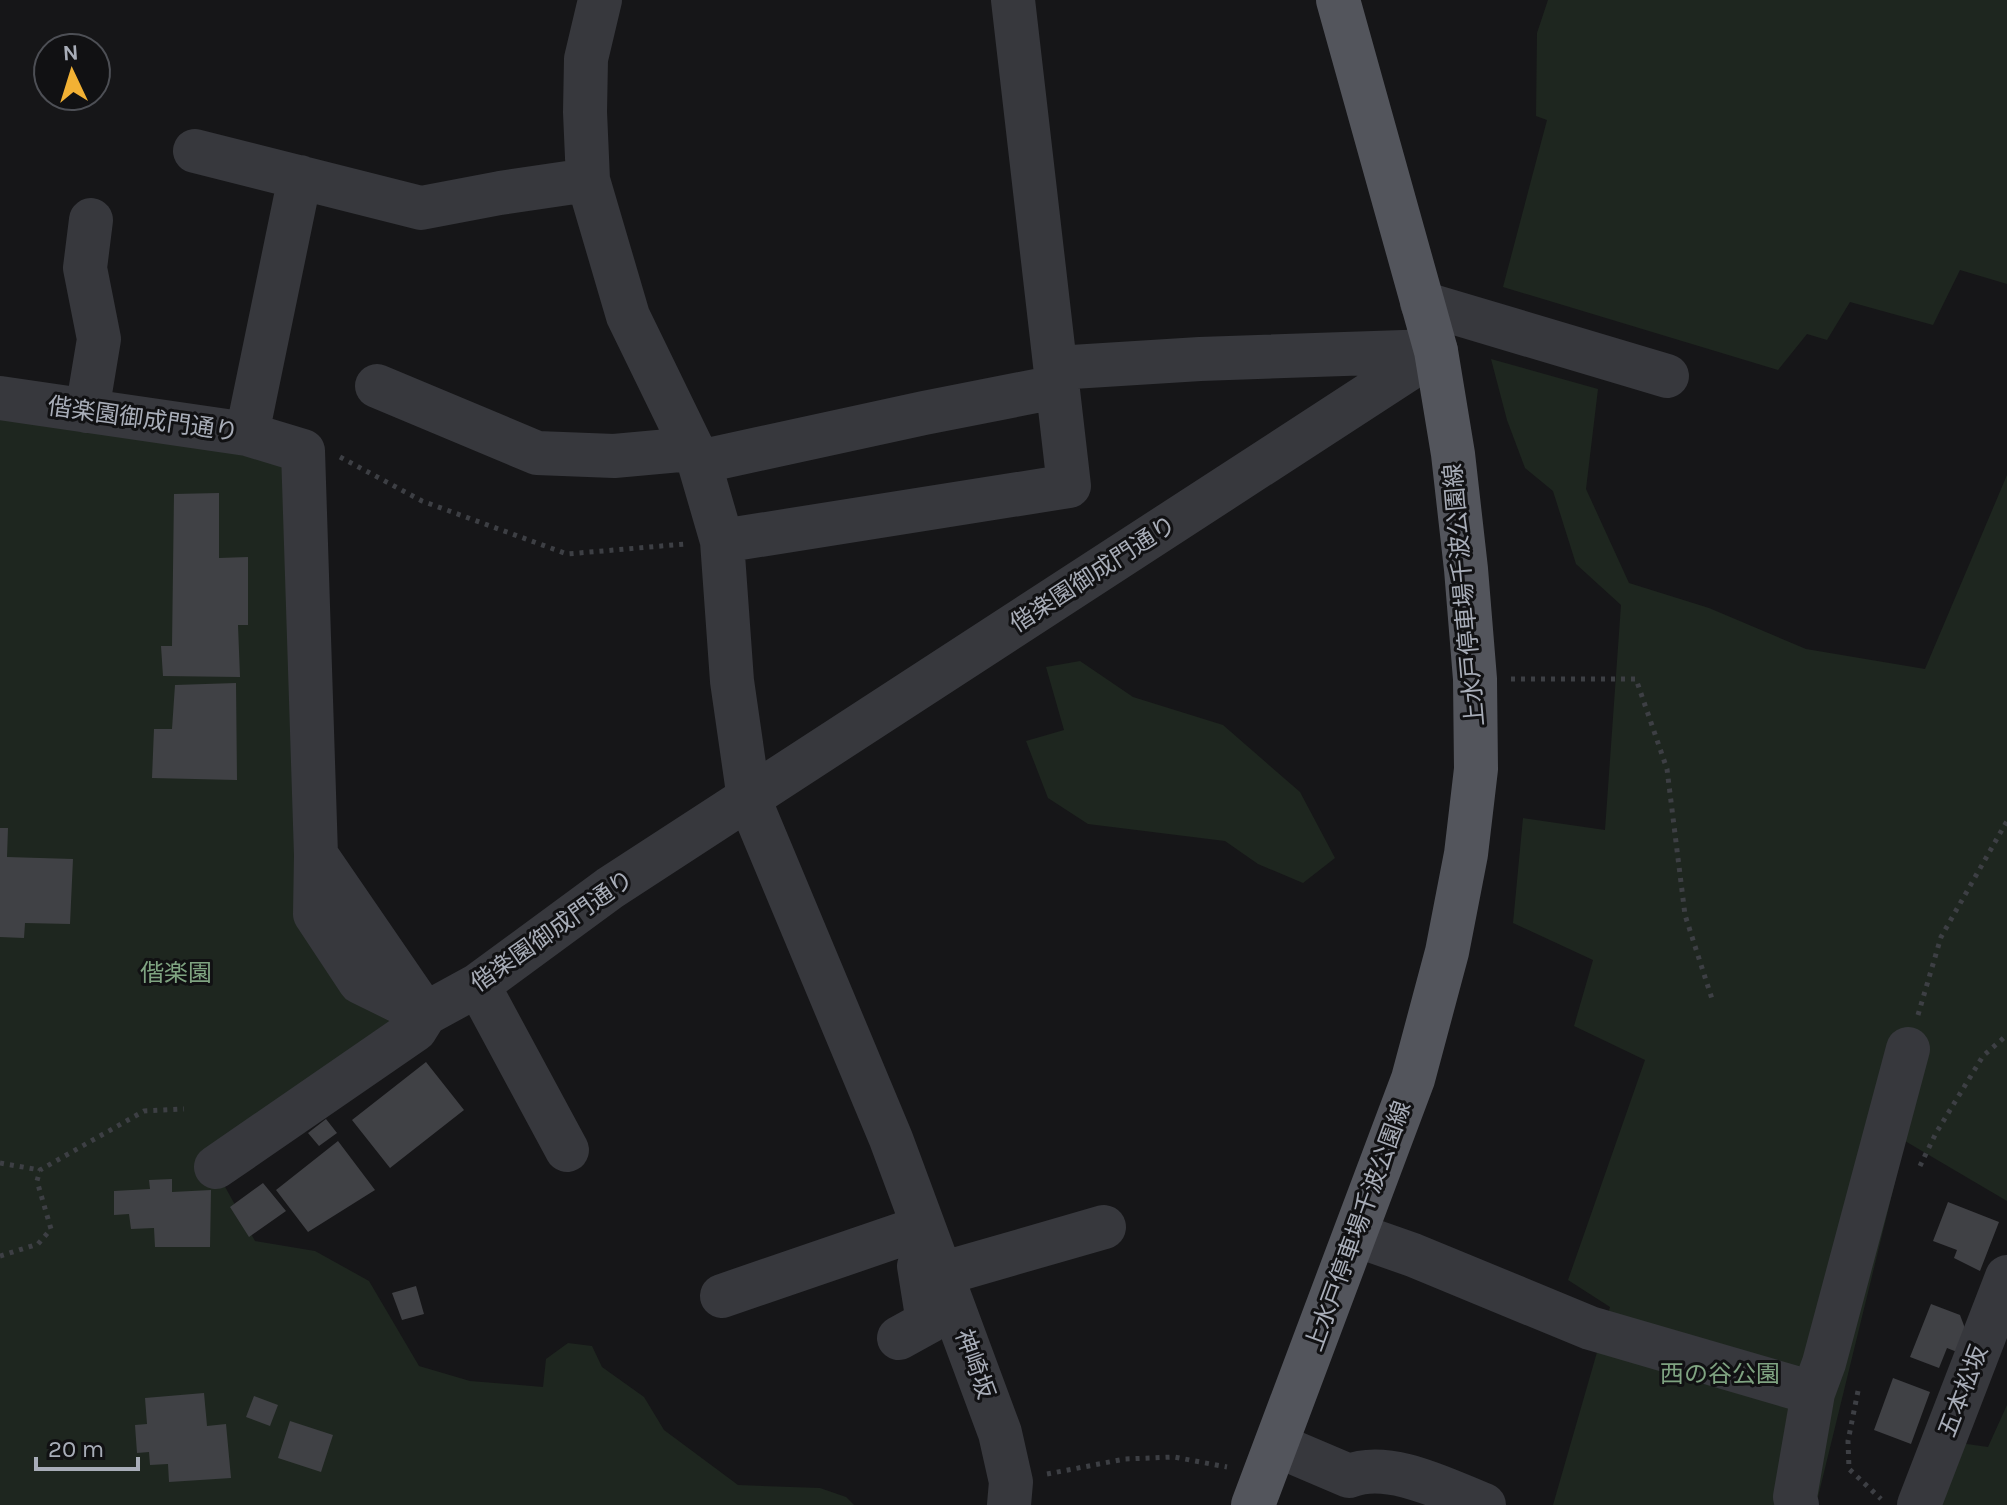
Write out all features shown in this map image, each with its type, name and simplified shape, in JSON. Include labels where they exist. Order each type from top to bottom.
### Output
[{"type":"main road","name":"上水戸停車場千波公園線","points":[[1264,1477],[1413,1079],[1447,952],[1466,854],[1476,769],[1475,679],[1454,468],[1436,351],[1338,0]]},
{"type":"street","points":[[600,0],[586,59],[588,180],[628,316],[695,455],[722,541],[732,681],[749,799],[891,1139],[918,1229],[928,1322],[899,1338]]},
{"type":"street","points":[[722,541],[1069,486],[1013,0]]},
{"type":"street","points":[[195,151],[421,208],[588,180]]},
{"type":"street","points":[[247,434],[300,177]]},
{"type":"street","points":[[87,411],[99,339],[85,268],[91,220]]},
{"type":"street","points":[[1422,303],[1667,376]]},
{"type":"street","points":[[377,386],[537,453],[695,455],[924,413],[1056,378],[1200,359],[1436,351]]},
{"type":"street","name":"偕楽園御成門通り","points":[[216,1167],[415,1030],[425,1014],[478,985],[610,888],[1436,351]]},
{"type":"street","name":"偕楽園御成門通り","points":[[0,398],[247,434],[303,451]]},
{"type":"street","points":[[303,451],[316,855],[425,1014]]},
{"type":"street","points":[[478,985],[567,1150]]},
{"type":"street","points":[[1797,1505],[1795,1497],[1813,1393],[1824,1363],[1908,1049]]},
{"type":"street","points":[[941,1274],[1104,1227]]},
{"type":"street","points":[[722,1296],[918,1229]]},
{"type":"street","name":"神崎坂","points":[[918,1229],[941,1274],[1000,1433],[1010,1493]]},
{"type":"street","points":[[1356,1235],[1590,1328],[1813,1393]]},
{"type":"street","name":"五本松坂","points":[[1919,1505],[2007,1277]]},
{"type":"street","points":[[1264,1477],[1349,1476],[1363,1471],[1418,1479],[1484,1505]]},
{"type":"path","points":[[303,451],[336,455],[422,501],[567,554],[722,541]]},
{"type":"path","points":[[1475,679],[1636,679],[1667,769],[1685,915],[1713,1002]]},
{"type":"path","points":[[1908,1049],[1941,937],[2007,821]]},
{"type":"path","points":[[1917,1171],[1936,1133],[1983,1056],[2007,1035]]},
{"type":"path","points":[[0,1163],[40,1170],[144,1111],[184,1109]]},
{"type":"path","points":[[0,1256],[38,1244],[51,1229],[37,1181],[40,1170]]},
{"type":"path","points":[[1859,1388],[1848,1441],[1849,1469],[1887,1505]]},
{"type":"path","points":[[1010,1493],[1125,1459],[1174,1457],[1264,1477]]},
{"type":"green space","points":[[1548,0],[2007,0],[2007,284],[1960,270],[1933,325],[1850,302],[1827,340],[1807,334],[1778,370],[1503,287],[1547,120],[1536,116],[1537,33]]},
{"type":"green space","name":"西の谷公園","points":[[1491,359],[1598,389],[1586,489],[1629,583],[1709,608],[1806,649],[1925,669],[2007,475],[2007,1201],[1905,1141],[1816,1505],[1553,1505],[1610,1307],[1568,1280],[1645,1060],[1574,1026],[1593,960],[1513,923],[1523,818],[1605,830],[1621,605],[1576,564],[1553,491],[1525,468],[1507,420]]},
{"type":"green space","name":"偕楽園","points":[[0,414],[224,444],[291,467],[310,857],[418,1015],[213,1165],[255,1241],[315,1251],[369,1281],[419,1366],[470,1381],[543,1387],[546,1359],[568,1343],[592,1346],[602,1367],[644,1397],[664,1430],[738,1485],[820,1488],[846,1497],[854,1505],[0,1505]]},
{"type":"green space","points":[[1080,661],[1133,697],[1223,725],[1300,792],[1335,858],[1303,883],[1258,864],[1225,841],[1088,824],[1048,798],[1026,741],[1064,730],[1046,667]]},
{"type":"green space","points":[[2007,1405],[2007,1505],[1939,1505],[1960,1443],[1988,1447]]},
{"type":"building","points":[[219,493],[219,558],[248,557],[248,625],[238,625],[240,677],[163,676],[161,646],[172,646],[174,494]]},
{"type":"building","points":[[236,683],[237,780],[152,778],[154,729],[172,729],[175,685]]},
{"type":"building","points":[[0,828],[8,828],[7,857],[73,859],[70,924],[25,923],[24,938],[0,937]]},
{"type":"building","points":[[426,1062],[464,1110],[390,1168],[352,1120]]},
{"type":"building","points":[[326,1119],[337,1133],[319,1146],[308,1133]]},
{"type":"building","points":[[338,1141],[375,1190],[308,1232],[276,1190]]},
{"type":"building","points":[[172,1179],[172,1192],[211,1190],[210,1247],[155,1247],[154,1228],[131,1229],[129,1214],[114,1215],[114,1191],[150,1189],[149,1180]]},
{"type":"building","points":[[263,1183],[286,1211],[249,1237],[230,1207]]},
{"type":"building","points":[[1948,1202],[1999,1222],[1980,1271],[1954,1258],[1957,1250],[1933,1241]]},
{"type":"building","points":[[416,1286],[424,1314],[402,1320],[392,1293]]},
{"type":"building","points":[[1931,1304],[1960,1315],[1966,1331],[1957,1352],[1947,1348],[1939,1368],[1910,1357]]},
{"type":"building","points":[[1893,1378],[1930,1392],[1911,1444],[1874,1430]]},
{"type":"building","points":[[204,1393],[207,1426],[226,1424],[231,1478],[169,1482],[168,1464],[150,1465],[149,1452],[137,1453],[135,1425],[147,1424],[145,1398]]},
{"type":"building","points":[[254,1396],[278,1405],[270,1426],[246,1417]]},
{"type":"building","points":[[290,1421],[333,1435],[321,1472],[278,1458]]}]
